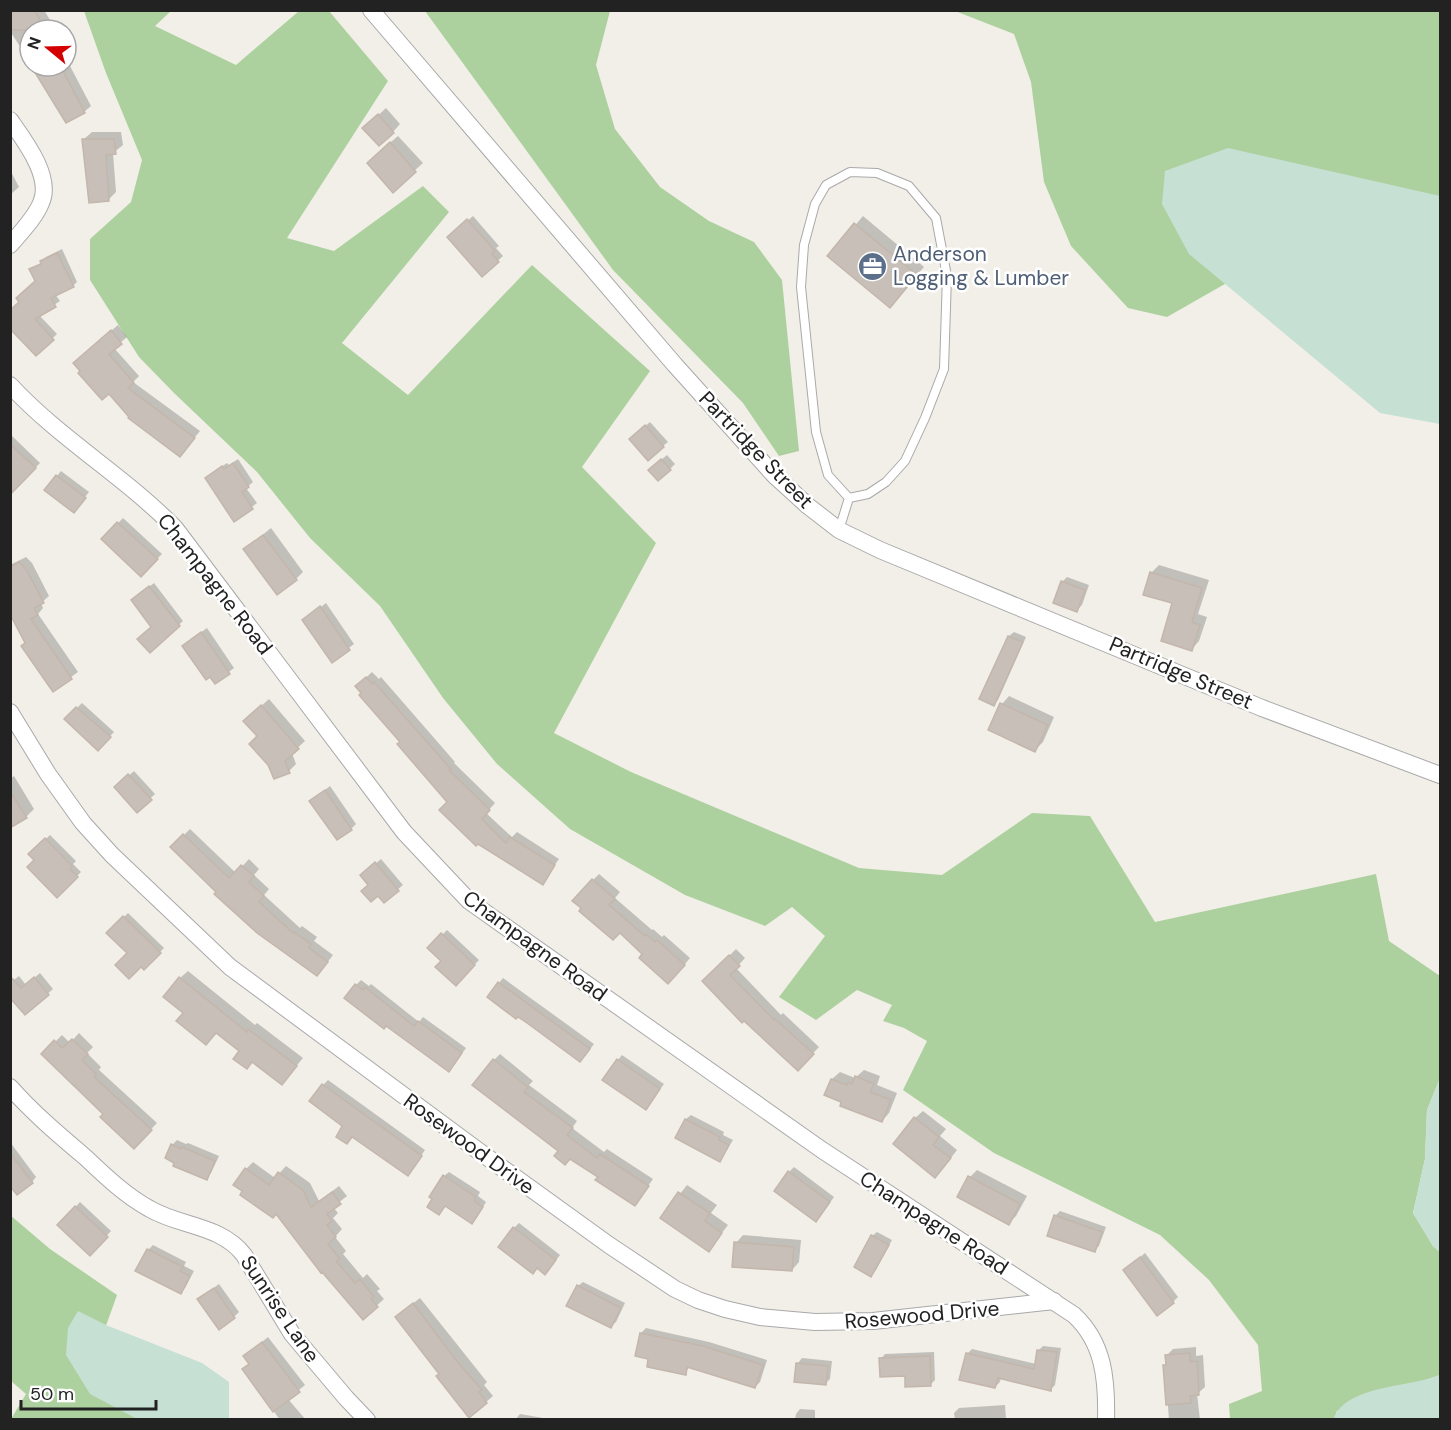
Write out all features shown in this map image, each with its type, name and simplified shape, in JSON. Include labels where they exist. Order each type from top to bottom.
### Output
[{"type":"street","name":"Partridge Street","points":[[371,10],[675,365],[774,475],[839,530],[880,550],[1262,708],[1440,775]]},
{"type":"street","points":[[10,120],[33,154],[44,190],[40,206],[10,245]]},
{"type":"street","name":"Champagne Road","points":[[10,385],[64,436],[140,495],[175,528],[404,832],[469,901],[822,1150],[1074,1315],[1084,1324],[1098,1348],[1106,1383],[1106,1419]]},
{"type":"street","name":"Rosewood Drive","points":[[10,712],[48,774],[83,823],[112,855],[230,967],[480,1152],[609,1245],[675,1288],[698,1300],[725,1309],[760,1317],[815,1322],[873,1321],[1054,1301]]},
{"type":"street","name":"Sunrise Lane","points":[[10,1088],[116,1185],[139,1202],[165,1216],[220,1235],[235,1245],[244,1255],[292,1334],[346,1398],[367,1419]]},
{"type":"lane","points":[[850,172],[877,173],[909,186],[936,218],[947,276],[944,369],[925,418],[904,461],[886,482],[868,494],[849,498],[828,475],[816,432],[801,287],[804,245],[815,204],[826,185],[850,172]]},
{"type":"lane","points":[[839,530],[849,498]]},
{"type":"green space","points":[[84,11],[171,11],[155,26],[236,65],[299,11],[329,11],[388,81],[287,238],[334,251],[423,186],[449,212],[342,343],[408,395],[532,265],[650,371],[582,467],[656,543],[554,733],[631,772],[859,868],[942,875],[1032,813],[1090,816],[1155,922],[1376,874],[1389,941],[1440,976],[1440,1078],[1427,1110],[1425,1159],[1413,1213],[1433,1246],[1440,1252],[1440,1375],[1337,1411],[1334,1419],[1230,1419],[1229,1404],[1262,1391],[1258,1345],[1209,1280],[1160,1235],[994,1153],[903,1090],[927,1041],[904,1028],[883,1021],[892,1005],[857,990],[816,1020],[779,997],[825,936],[792,907],[765,926],[685,895],[570,829],[497,764],[443,698],[380,606],[310,538],[257,472],[139,357],[90,280],[90,239],[131,202],[142,160],[106,73]]},
{"type":"green space","points":[[425,11],[610,11],[596,65],[615,129],[660,187],[709,221],[754,242],[782,280],[799,451],[779,456],[743,403],[613,270]]},
{"type":"green space","points":[[955,11],[1440,11],[1440,378],[1267,260],[1167,317],[1128,308],[1071,246],[1044,182],[1031,82],[1014,34]]},
{"type":"green space","points":[[1228,148],[1440,196],[1440,424],[1380,413],[1189,254],[1162,204],[1165,171]]},
{"type":"green space","points":[[1440,1078],[1440,1252],[1433,1246],[1413,1213],[1425,1159],[1427,1110]]},
{"type":"green space","points":[[10,1215],[50,1249],[117,1295],[98,1348],[187,1419],[11,1419],[26,1394],[11,1381]]},
{"type":"green space","points":[[78,1311],[106,1325],[202,1363],[229,1382],[229,1419],[137,1419],[90,1394],[66,1355],[68,1328]]},
{"type":"green space","points":[[1440,1375],[1440,1419],[1334,1419],[1351,1399],[1365,1393]]},
{"type":"building","points":[[16,10],[34,10],[39,18],[18,18],[18,30],[10,30],[10,14]]},
{"type":"building","points":[[38,78],[67,78],[85,113],[66,123]]},
{"type":"building","points":[[378,114],[394,133],[379,146],[362,128]]},
{"type":"building","points":[[82,139],[114,139],[116,154],[106,155],[109,201],[89,203]]},
{"type":"building","points":[[390,142],[416,172],[393,193],[367,163]]},
{"type":"building","points":[[467,219],[495,251],[492,254],[499,262],[482,277],[447,237]]},
{"type":"building","name":"Anderson Logging & Lumber","points":[[854,223],[917,275],[890,308],[827,256]]},
{"type":"building","points":[[57,253],[74,287],[51,298],[56,307],[35,319],[54,340],[36,356],[10,329],[10,310],[19,302],[16,298],[35,281],[29,269]]},
{"type":"building","points":[[111,330],[122,344],[109,354],[134,383],[128,388],[195,438],[180,457],[128,418],[109,394],[102,400],[78,373],[80,371],[73,363]]},
{"type":"building","points":[[645,425],[664,447],[648,461],[629,439]]},
{"type":"building","points":[[10,444],[36,468],[10,495]]},
{"type":"building","points":[[661,459],[671,470],[658,481],[648,470]]},
{"type":"building","points":[[233,463],[249,487],[242,492],[253,509],[234,522],[205,478],[222,466],[224,469]]},
{"type":"building","points":[[56,475],[86,498],[74,513],[44,490]]},
{"type":"building","points":[[117,522],[158,559],[141,577],[101,539]]},
{"type":"building","points":[[263,535],[297,580],[277,595],[243,549]]},
{"type":"building","points":[[19,562],[26,569],[44,603],[34,608],[38,615],[31,619],[72,679],[53,692],[21,646],[25,643],[10,614],[10,567]]},
{"type":"building","points":[[1150,572],[1202,588],[1192,622],[1200,625],[1192,651],[1161,641],[1172,603],[1143,595]]},
{"type":"building","points":[[1061,581],[1085,590],[1077,612],[1053,603]]},
{"type":"building","points":[[149,586],[180,626],[150,653],[137,639],[151,627],[131,600]]},
{"type":"building","points":[[320,606],[350,650],[332,663],[302,620]]},
{"type":"building","points":[[201,632],[230,674],[215,684],[210,677],[206,680],[182,646]]},
{"type":"building","points":[[1008,636],[1023,642],[994,706],[979,699]]},
{"type":"building","points":[[366,677],[372,684],[374,682],[451,769],[449,770],[490,810],[482,819],[506,843],[510,837],[555,865],[543,885],[478,844],[476,846],[439,810],[447,802],[397,744],[400,742],[359,695],[361,693],[355,686]]},
{"type":"building","points":[[1000,703],[1048,725],[1035,752],[988,730]]},
{"type":"building","points":[[261,705],[299,749],[285,761],[290,773],[274,779],[268,765],[249,744],[257,736],[243,721]]},
{"type":"building","points":[[76,707],[111,737],[98,751],[64,719]]},
{"type":"building","points":[[128,774],[152,800],[137,813],[114,787]]},
{"type":"building","points":[[325,790],[352,830],[337,840],[309,801]]},
{"type":"building","points":[[10,791],[27,818],[10,828]]},
{"type":"building","points":[[183,834],[229,878],[241,865],[254,876],[249,882],[264,896],[259,902],[293,933],[311,944],[309,948],[328,962],[317,976],[257,933],[214,894],[216,892],[170,847]]},
{"type":"building","points":[[45,838],[72,866],[70,869],[78,877],[57,898],[27,867],[34,860],[28,854]]},
{"type":"building","points":[[375,862],[399,891],[384,903],[378,896],[371,902],[361,891],[368,885],[360,875]]},
{"type":"building","points":[[592,879],[615,899],[609,905],[645,936],[646,934],[655,942],[657,940],[685,965],[668,984],[639,958],[642,954],[620,933],[613,940],[579,911],[581,908],[572,901]]},
{"type":"building","points":[[123,916],[161,953],[144,970],[141,967],[129,979],[115,965],[127,953],[106,933]]},
{"type":"building","points":[[441,933],[475,965],[456,986],[435,967],[441,961],[427,948]]},
{"type":"building","points":[[729,955],[740,966],[730,975],[774,1020],[814,1054],[798,1071],[744,1021],[742,1023],[702,981]]},
{"type":"building","points":[[10,976],[21,988],[34,977],[49,995],[25,1015],[10,998]]},
{"type":"building","points":[[179,977],[247,1032],[248,1029],[297,1066],[282,1085],[252,1062],[247,1069],[233,1059],[239,1051],[216,1033],[206,1045],[176,1021],[183,1013],[163,997]]},
{"type":"building","points":[[498,982],[590,1049],[580,1062],[487,997]]},
{"type":"building","points":[[355,984],[363,990],[365,987],[414,1026],[418,1021],[462,1053],[449,1072],[386,1026],[384,1029],[344,998]]},
{"type":"building","points":[[72,1039],[88,1054],[82,1060],[96,1074],[94,1077],[152,1130],[134,1149],[100,1117],[103,1114],[41,1054],[54,1040],[62,1048]]},
{"type":"building","points":[[493,1059],[528,1087],[524,1092],[573,1128],[567,1135],[597,1158],[600,1154],[649,1186],[635,1206],[595,1180],[598,1177],[570,1159],[565,1165],[554,1156],[558,1151],[472,1085]]},
{"type":"building","points":[[617,1059],[660,1089],[646,1110],[602,1080]]},
{"type":"building","points":[[855,1076],[874,1084],[870,1092],[891,1100],[882,1122],[840,1106],[841,1102],[824,1095],[831,1079],[847,1085],[848,1082],[852,1084]]},
{"type":"building","points":[[322,1084],[422,1156],[408,1176],[352,1137],[347,1144],[336,1137],[342,1126],[309,1101]]},
{"type":"building","points":[[914,1117],[939,1137],[933,1145],[951,1158],[935,1178],[893,1144]]},
{"type":"building","points":[[685,1119],[720,1137],[719,1140],[729,1145],[720,1162],[675,1138]]},
{"type":"building","points":[[171,1144],[215,1161],[207,1180],[173,1166],[174,1163],[165,1158]]},
{"type":"building","points":[[10,1153],[33,1183],[17,1195],[10,1186]]},
{"type":"building","points":[[245,1168],[269,1185],[278,1172],[303,1190],[311,1207],[332,1192],[341,1204],[327,1214],[332,1221],[327,1225],[336,1237],[328,1244],[340,1259],[336,1261],[355,1283],[360,1279],[374,1297],[371,1299],[378,1307],[363,1320],[321,1273],[276,1214],[273,1218],[240,1195],[242,1191],[233,1185]]},
{"type":"building","points":[[788,1171],[830,1202],[816,1222],[774,1191]]},
{"type":"building","points":[[443,1175],[476,1197],[474,1201],[483,1207],[472,1224],[445,1206],[439,1215],[427,1207],[432,1199],[429,1197]]},
{"type":"building","points":[[968,1176],[1020,1204],[1009,1225],[957,1197]]},
{"type":"building","points":[[678,1192],[710,1213],[705,1221],[722,1233],[709,1252],[660,1218]]},
{"type":"building","points":[[75,1206],[108,1237],[90,1256],[57,1225]]},
{"type":"building","points":[[1054,1215],[1102,1232],[1095,1252],[1047,1236]]},
{"type":"building","points":[[513,1227],[556,1260],[545,1275],[537,1268],[533,1274],[498,1247]]},
{"type":"building","points":[[871,1235],[889,1245],[871,1277],[854,1267]]},
{"type":"building","points":[[734,1242],[794,1247],[792,1271],[732,1267]]},
{"type":"building","points":[[147,1249],[183,1267],[180,1271],[190,1276],[181,1294],[135,1271]]},
{"type":"building","points":[[1140,1257],[1174,1303],[1157,1316],[1123,1270]]},
{"type":"building","points":[[577,1285],[621,1308],[611,1328],[566,1306]]},
{"type":"building","points":[[214,1288],[235,1318],[219,1330],[197,1299]]},
{"type":"building","points":[[413,1303],[482,1390],[479,1392],[487,1403],[469,1418],[436,1376],[439,1374],[395,1317]]},
{"type":"building","points":[[640,1333],[703,1346],[763,1365],[755,1388],[687,1367],[686,1375],[647,1367],[648,1359],[635,1356]]},
{"type":"building","points":[[262,1342],[300,1392],[273,1412],[242,1369],[249,1364],[243,1356]]},
{"type":"building","points":[[1037,1350],[1057,1352],[1051,1391],[998,1378],[995,1388],[959,1380],[966,1353],[1034,1369]]},
{"type":"building","points":[[1190,1353],[1190,1362],[1197,1361],[1199,1395],[1190,1396],[1191,1403],[1166,1405],[1163,1365],[1166,1365],[1165,1355]]},
{"type":"building","points":[[930,1356],[931,1386],[905,1387],[905,1376],[880,1377],[879,1358]]},
{"type":"building","points":[[796,1363],[828,1366],[826,1385],[794,1382]]},
{"type":"place","name":"Anderson Logging & Lumber","points":[[872,266]]}]
